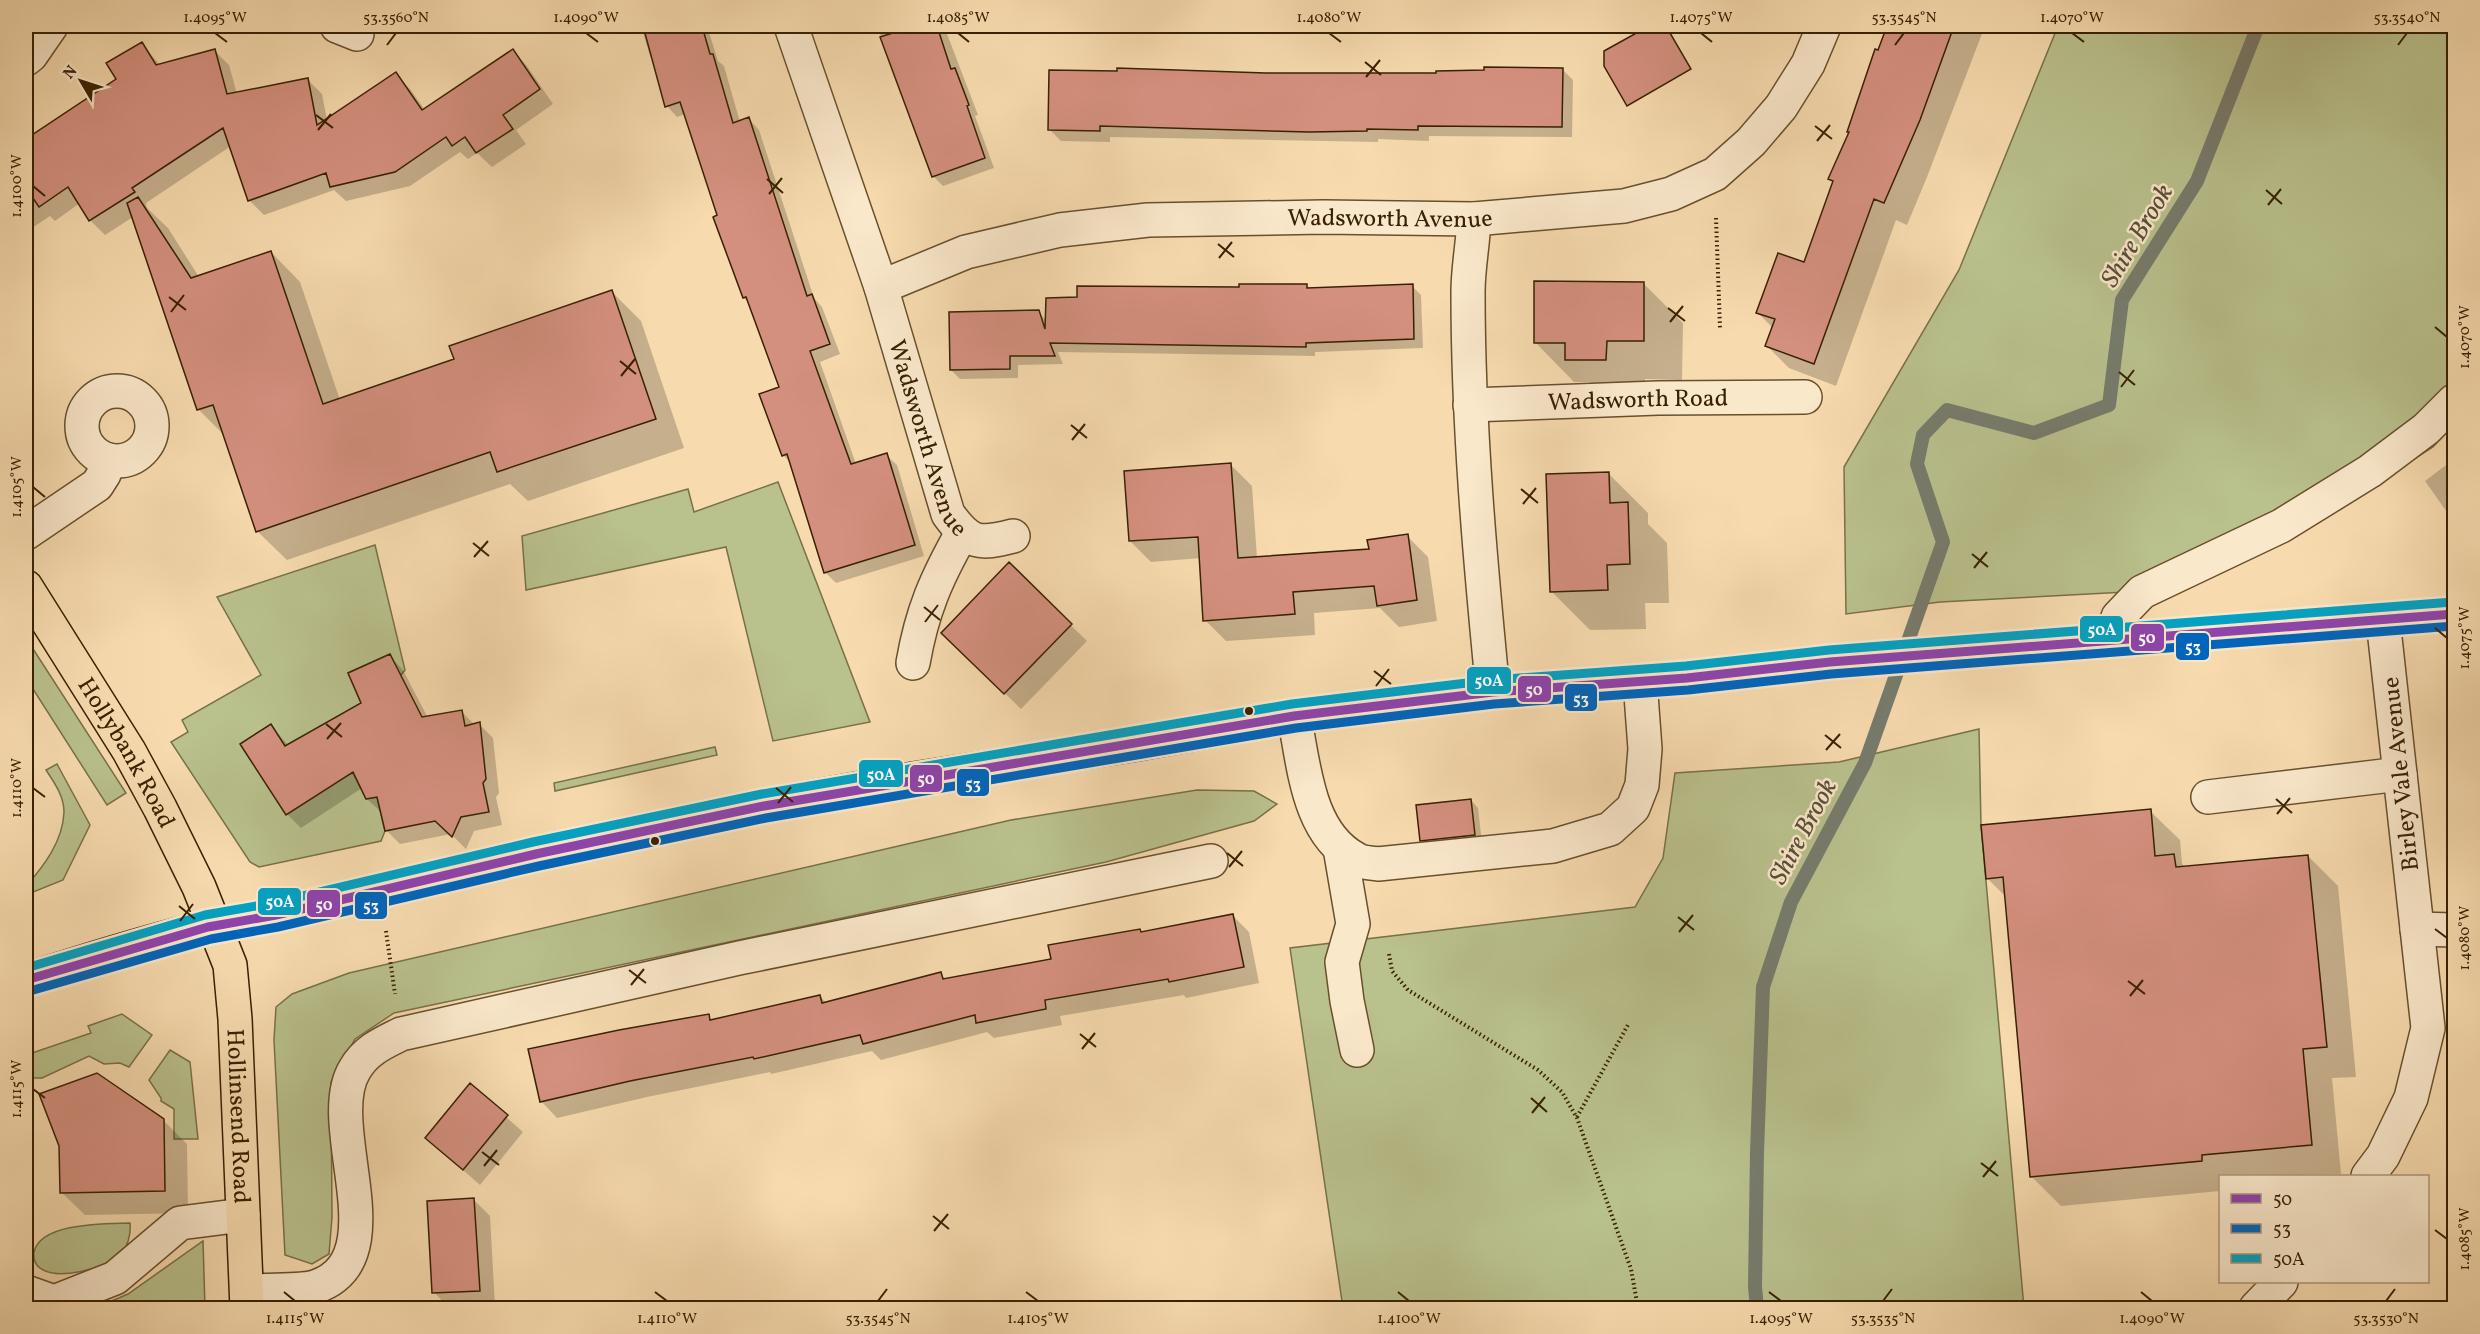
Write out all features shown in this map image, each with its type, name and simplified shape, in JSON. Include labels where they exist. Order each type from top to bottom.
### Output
[{"type":"main road","name":"Hollybank Road","points":[[26,587],[129,751],[189,865],[216,925]]},
{"type":"main road","points":[[26,980],[110,953],[216,925],[274,917],[298,909],[484,866],[764,806],[1294,716],[1494,692],[1640,681],[1830,662],[2454,614]]},
{"type":"main road","name":"Hollinsend Road","points":[[216,925],[230,965],[233,991],[247,1299]]},
{"type":"street","points":[[26,59],[32,55],[51,26]]},
{"type":"street","name":"Wadsworth Avenue","points":[[791,26],[881,287],[948,514],[962,533],[987,543],[1013,536]]},
{"type":"street","name":"Wadsworth Avenue","points":[[881,287],[966,252],[1060,230],[1093,226],[1148,220],[1323,217],[1474,219],[1624,206],[1671,194],[1715,174],[1751,142],[1781,107],[1808,64],[1824,26]]},
{"type":"street","points":[[1474,219],[1468,289],[1470,405],[1480,556],[1494,692]]},
{"type":"street","name":"Wadsworth Road","points":[[1470,405],[1658,398],[1805,397]]},
{"type":"street","points":[[2112,640],[2118,617],[2142,592],[2281,526],[2370,471],[2426,429],[2454,401]]},
{"type":"street","points":[[26,533],[97,485],[104,474],[108,460]]},
{"type":"street","points":[[913,663],[920,626],[939,575],[962,533]]},
{"type":"street","name":"Birley Vale Avenue","points":[[2369,1175],[2383,1156],[2411,1098],[2428,1028],[2383,620]]},
{"type":"street","points":[[1294,716],[1311,798],[1322,825],[1340,848],[1357,860],[1378,864],[1553,846],[1610,829],[1633,808],[1642,785],[1645,749],[1640,681]]},
{"type":"street","points":[[2208,797],[2400,774]]},
{"type":"street","points":[[1340,848],[1353,924],[1342,962],[1357,1050]]},
{"type":"street","points":[[247,1299],[315,1287],[337,1275],[352,1253],[356,1228],[345,1094],[354,1070],[370,1050],[401,1034],[739,958],[1211,861]]},
{"type":"street","points":[[2417,929],[2454,930]]},
{"type":"street","points":[[26,1292],[54,1302],[115,1278],[180,1223],[243,1215]]},
{"type":"street","points":[[2256,1308],[2279,1283]]},
{"type":"path","points":[[1716,214],[1720,328]]},
{"type":"path","points":[[1389,950],[1392,972],[1408,990],[1538,1070],[1562,1092],[1576,1118],[1631,1269],[1638,1308]]},
{"type":"path","points":[[393,976],[396,997]]},
{"type":"path","points":[[1576,1118],[1629,1023]]},
{"type":"green space","points":[[2058,26],[2454,26],[2454,425],[2433,447],[2295,535],[2164,590],[1940,602],[1846,614],[1844,467],[1959,270]]},
{"type":"green space","points":[[778,482],[870,722],[773,741],[726,547],[526,590],[522,536],[688,489],[694,512]]},
{"type":"green space","points":[[375,545],[405,670],[400,676],[390,654],[348,673],[361,703],[325,782],[353,773],[366,799],[377,797],[385,831],[381,841],[259,867],[250,862],[171,742],[188,732],[182,720],[261,675],[217,597]]},
{"type":"green space","points":[[26,638],[126,793],[107,805],[26,678]]},
{"type":"green space","points":[[1979,729],[1981,825],[2024,1308],[1343,1308],[1290,948],[1635,907],[1663,858],[1675,773],[1839,762]]},
{"type":"green space","points":[[715,747],[717,755],[555,791],[554,783]]},
{"type":"green space","points":[[57,764],[90,825],[63,880],[26,895],[26,886],[51,852],[63,823],[62,800],[46,770]]},
{"type":"green space","points":[[1197,790],[1254,791],[1277,804],[1254,821],[1106,862],[394,1013],[355,1039],[331,1082],[332,1217],[329,1254],[312,1264],[285,1255],[274,1040],[276,1007],[292,994],[349,973],[1011,820]]},
{"type":"green space","points":[[122,1014],[152,1035],[129,1067],[120,1063],[104,1064],[89,1056],[42,1078],[34,1078],[30,1073],[26,1055],[91,1033],[88,1026]]},
{"type":"green space","points":[[170,1050],[190,1062],[198,1139],[174,1139],[174,1109],[161,1101],[149,1080]]},
{"type":"green space","points":[[130,1223],[129,1236],[124,1249],[118,1256],[102,1265],[80,1272],[57,1273],[40,1268],[34,1258],[39,1242],[61,1230],[91,1225]]},
{"type":"green space","points":[[203,1241],[205,1308],[95,1308],[128,1294]]},
{"type":"building","points":[[643,26],[702,26],[710,54],[713,54],[733,123],[749,117],[807,296],[812,294],[830,344],[810,351],[851,464],[887,453],[915,545],[824,573],[787,454],[782,456],[759,394],[779,387],[746,297],[743,298],[713,217],[717,215],[680,102],[665,107]]},
{"type":"building","points":[[915,26],[937,26],[951,69],[955,68],[969,105],[967,106],[985,158],[932,177],[880,37]]},
{"type":"building","points":[[1649,26],[1666,26],[1691,69],[1627,106],[1604,66],[1604,51]]},
{"type":"building","points":[[1887,26],[1954,26],[1920,120],[1884,203],[1874,199],[1814,364],[1765,346],[1775,319],[1756,313],[1778,253],[1804,262],[1833,181],[1828,179],[1849,132],[1847,132],[1875,49],[1878,50]]},
{"type":"building","points":[[142,42],[156,65],[215,49],[227,94],[308,78],[317,125],[396,72],[422,110],[513,49],[540,89],[503,115],[513,129],[476,153],[465,137],[452,146],[446,137],[395,172],[330,187],[326,173],[248,201],[223,128],[132,188],[135,192],[89,221],[68,187],[39,207],[26,188],[26,139],[116,79],[106,63]]},
{"type":"building","points":[[1484,67],[1563,68],[1562,127],[1418,126],[1418,130],[1367,129],[1367,131],[1309,132],[1100,126],[1100,131],[1048,130],[1049,70],[1117,71],[1117,68],[1266,73],[1436,73],[1436,71],[1484,70]]},
{"type":"building","points":[[138,197],[191,278],[271,251],[323,404],[454,359],[449,346],[612,290],[656,419],[497,472],[490,452],[256,532],[213,405],[197,410],[127,203]]},
{"type":"building","points":[[1534,281],[1644,282],[1644,341],[1607,341],[1606,360],[1565,360],[1565,343],[1534,343]]},
{"type":"building","points":[[1239,284],[1307,284],[1307,288],[1413,284],[1414,339],[1306,343],[1306,347],[1050,343],[1055,356],[1010,356],[1010,369],[950,370],[949,312],[1039,310],[1045,329],[1046,298],[1077,297],[1077,286],[1239,287]]},
{"type":"building","points":[[1231,463],[1238,558],[1369,549],[1367,540],[1408,534],[1417,600],[1377,606],[1374,586],[1293,592],[1295,614],[1203,621],[1198,537],[1129,541],[1124,471]]},
{"type":"building","points":[[1609,472],[1610,503],[1628,502],[1630,564],[1607,565],[1608,590],[1550,592],[1546,474]]},
{"type":"building","points":[[1009,562],[1072,624],[1004,694],[941,633]]},
{"type":"building","points":[[390,654],[422,717],[462,710],[465,726],[480,722],[486,779],[483,783],[489,812],[461,817],[452,837],[435,821],[385,831],[377,797],[366,799],[353,772],[286,815],[240,744],[271,724],[285,746],[361,703],[348,673]]},
{"type":"building","points":[[1471,799],[1475,835],[1420,841],[1416,805]]},
{"type":"building","points":[[2151,809],[2155,856],[2174,854],[2176,867],[2308,855],[2327,1047],[2303,1049],[2312,1145],[2202,1155],[2202,1161],[2030,1177],[2003,877],[1986,879],[1981,825]]},
{"type":"building","points":[[1233,914],[1244,967],[1169,982],[1168,979],[1045,1000],[1046,1009],[976,1023],[975,1015],[863,1044],[860,1035],[754,1059],[753,1057],[630,1081],[540,1102],[528,1049],[709,1014],[710,1020],[820,995],[822,1003],[941,972],[943,979],[1051,959],[1048,945],[1140,929],[1141,932]]},
{"type":"building","points":[[97,1073],[164,1119],[165,1191],[60,1193],[59,1146],[39,1094]]},
{"type":"building","points":[[470,1083],[508,1115],[463,1170],[425,1138]]},
{"type":"building","points":[[474,1198],[480,1291],[432,1293],[427,1201]]},
{"type":"waterway","name":"Shire Brook","points":[[1757,1308],[1755,1287],[1757,1152],[1763,987],[1791,902],[1865,763],[1943,542],[1917,464],[1923,435],[1947,410],[2034,433],[2109,405],[2122,300],[2197,181],[2258,26]]},
{"type":"transit line","name":"50A","points":[[26,968],[205,915],[273,903],[533,842],[762,794],[1292,704],[1492,680],[1686,666],[1829,650],[2453,602]]},
{"type":"transit line","name":"50","points":[[26,980],[208,927],[276,915],[536,854],[764,806],[1294,716],[1493,692],[1687,678],[1830,662],[2454,614]]},
{"type":"transit line","name":"53","points":[[30,991],[211,939],[278,927],[539,866],[766,818],[1296,728],[1494,704],[1688,690],[1831,674],[2454,626]]}]
